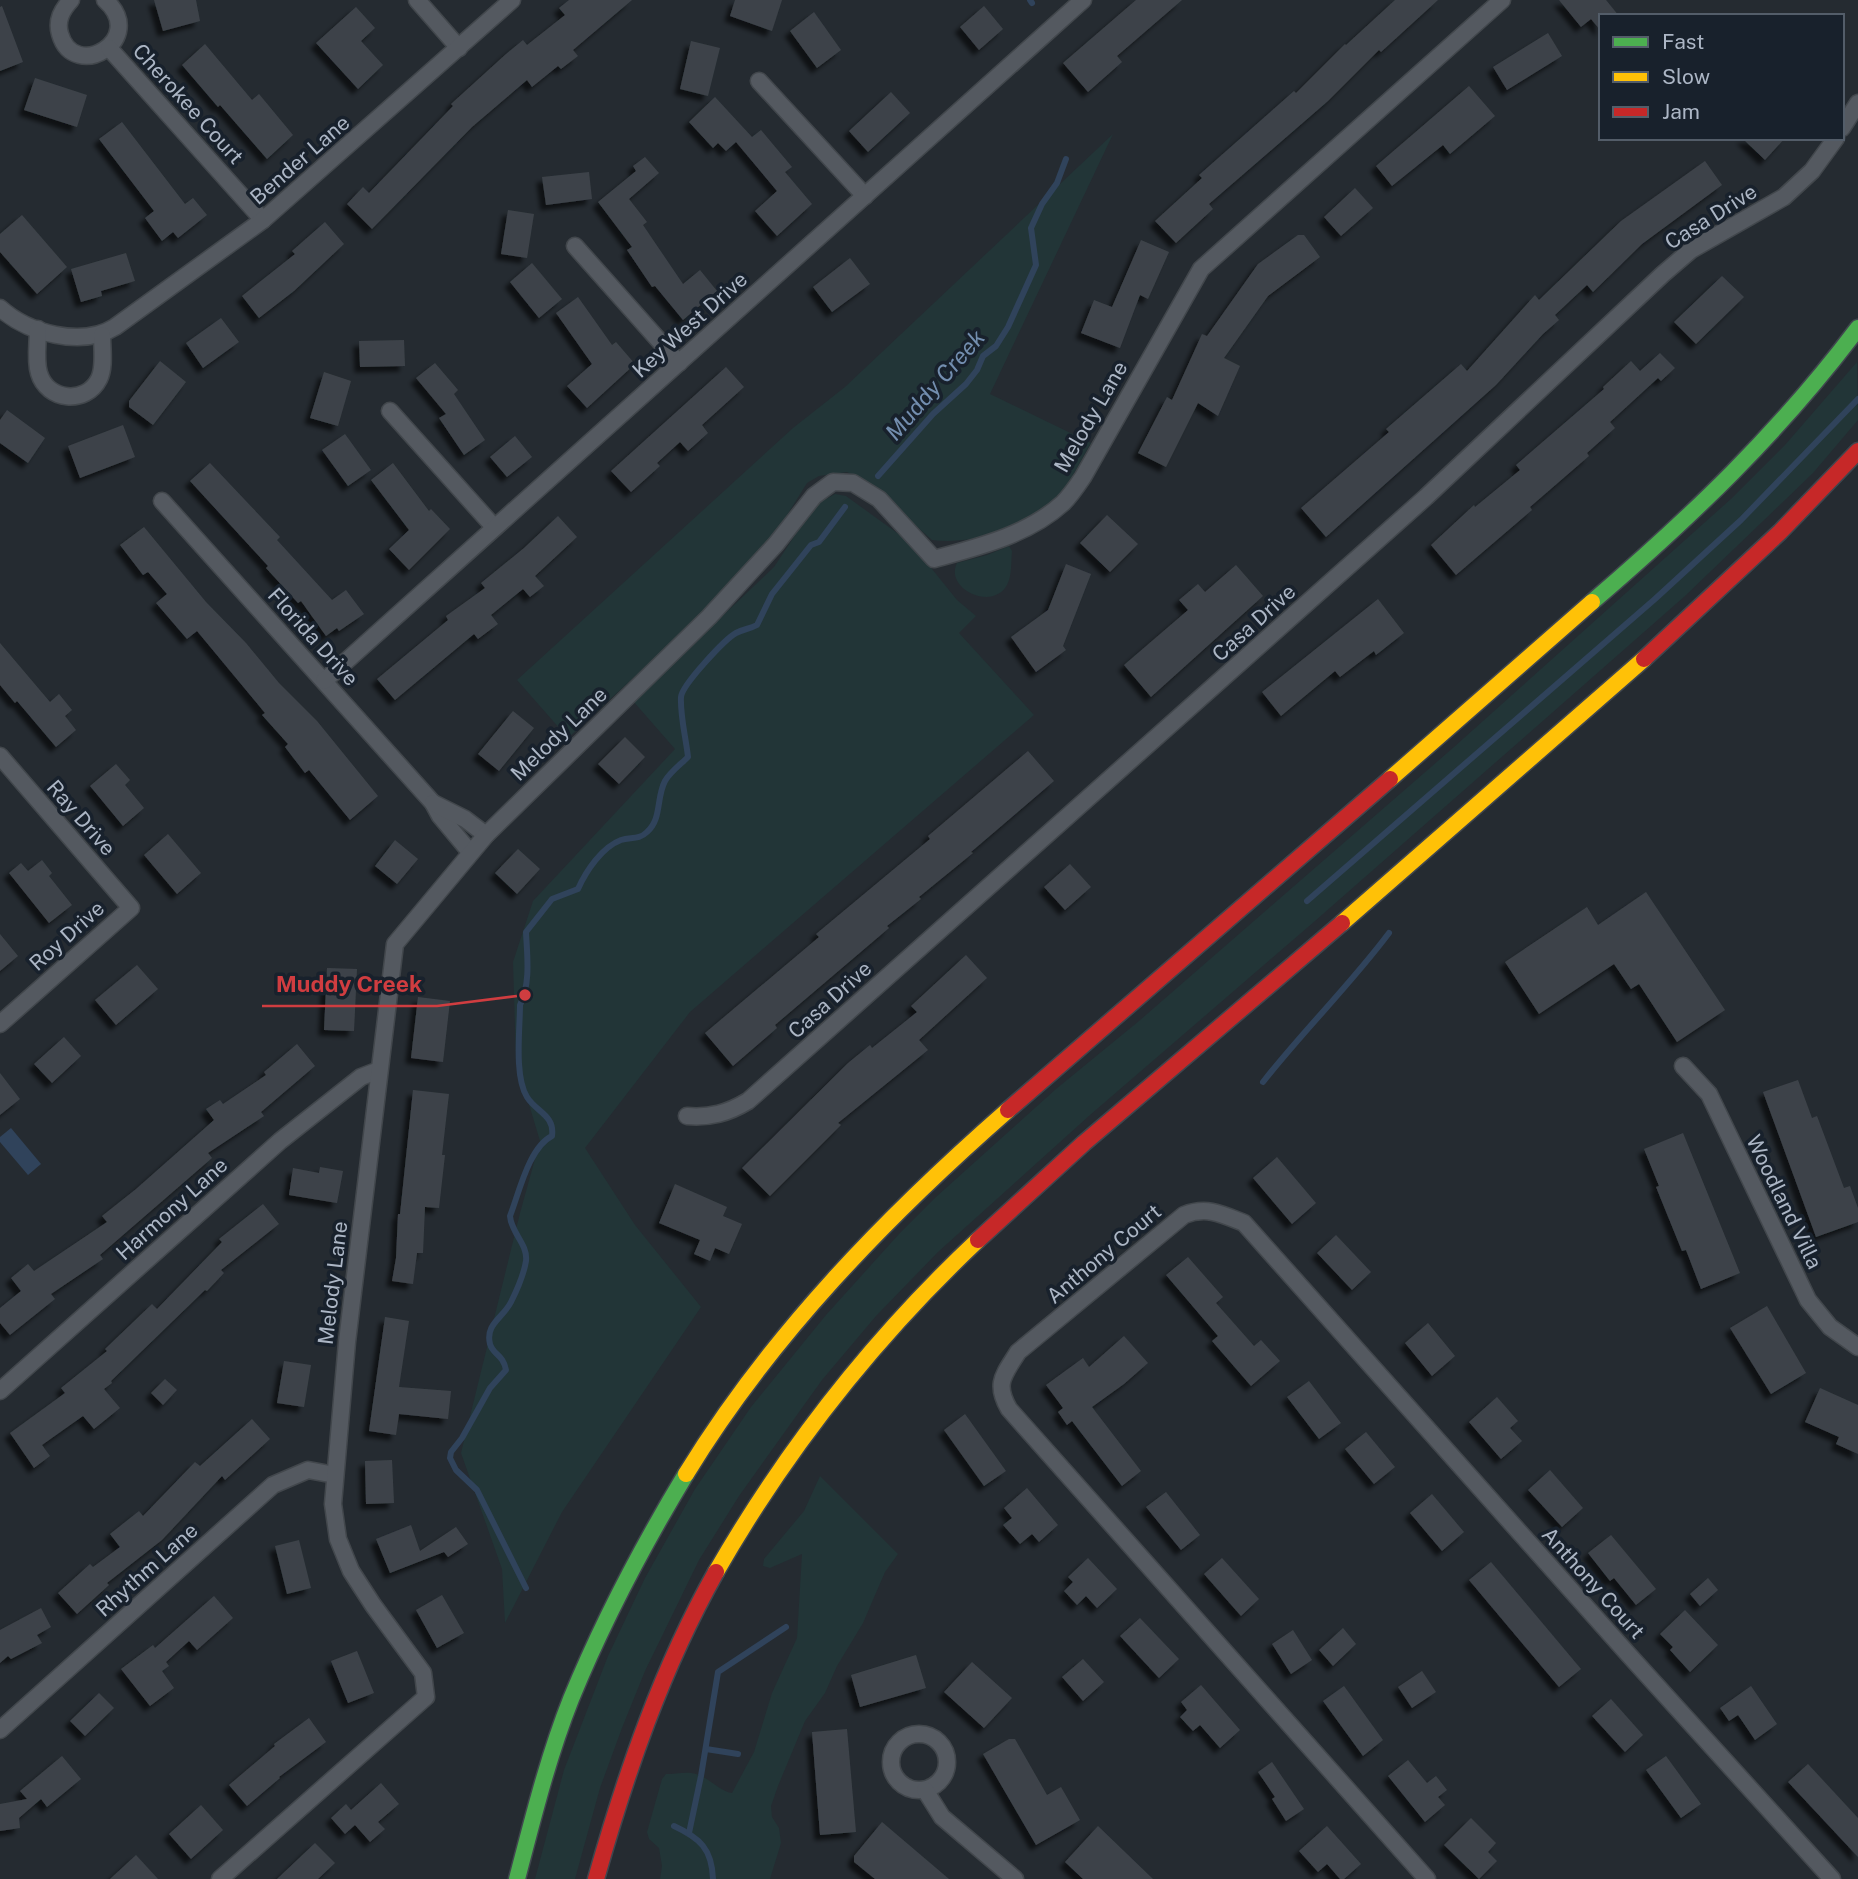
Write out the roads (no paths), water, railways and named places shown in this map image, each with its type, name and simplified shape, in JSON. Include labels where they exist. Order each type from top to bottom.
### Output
[{"type":"highway","points":[[517,1879],[538,1797],[561,1726],[588,1659],[652,1528],[732,1403],[808,1308],[872,1238],[980,1135],[1700,505],[1802,400],[1858,328]]},
{"type":"highway","points":[[596,1879],[615,1809],[661,1684],[693,1617],[728,1552],[765,1492],[853,1373],[953,1266],[1070,1158],[1668,639],[1774,539],[1858,451]]},
{"type":"street","name":"Cherokee Court","points":[[71,0],[59,17],[61,39],[68,48],[89,56],[100,54],[109,48],[116,38],[117,17],[112,6],[105,0]]},
{"type":"street","points":[[417,0],[459,48]]},
{"type":"street","name":"Bender Lane","points":[[102,335],[263,220],[512,0]]},
{"type":"street","name":"Key West Drive","points":[[324,681],[1083,0]]},
{"type":"street","name":"Melody Lane","points":[[220,1879],[426,1697],[423,1673],[351,1571],[338,1539],[333,1504],[347,1342],[395,944],[486,835],[709,617],[776,544],[814,496],[833,482],[853,484],[878,499],[934,559],[978,547],[1038,522],[1052,512],[1083,478],[1200,269],[1502,0]]},
{"type":"street","name":"Cherokee Court","points":[[109,48],[263,220]]},
{"type":"street","points":[[759,80],[865,196]]},
{"type":"street","points":[[1844,125],[1858,103]]},
{"type":"street","name":"Casa Drive","points":[[687,1116],[706,1118],[731,1111],[748,1101],[1416,506],[1663,274],[1691,250],[1784,197],[1812,171],[1835,140]]},
{"type":"street","points":[[575,246],[679,363]]},
{"type":"street","points":[[0,308],[15,321],[38,329],[65,335],[102,335],[100,377],[93,388],[79,396],[67,397],[52,392],[38,372],[38,329]]},
{"type":"street","points":[[390,411],[494,527]]},
{"type":"street","name":"Florida Drive","points":[[162,501],[433,803],[440,816],[470,852]]},
{"type":"street","name":"Ray Drive","points":[[0,756],[131,908]]},
{"type":"street","name":"Florida Drive","points":[[433,803],[465,819],[486,835]]},
{"type":"street","name":"Roy Drive","points":[[0,1024],[131,908]]},
{"type":"street","name":"Woodland Villa","points":[[1682,1066],[1709,1094],[1808,1300],[1830,1327],[1858,1347]]},
{"type":"street","name":"Harmony Lane","points":[[0,1391],[280,1141],[361,1077],[379,1070]]},
{"type":"street","name":"Anthony Court","points":[[1427,1879],[1009,1409],[1002,1396],[1001,1381],[1018,1352],[1184,1215],[1199,1210],[1221,1213],[1244,1223],[1832,1879]]},
{"type":"street","name":"Rhythm Lane","points":[[0,1730],[272,1485],[308,1471],[335,1475]]},
{"type":"street","points":[[925,1790],[942,1817],[1016,1879]]},
{"type":"water","points":[[11,1128],[41,1164],[28,1175],[0,1142],[0,1137]]},
{"type":"waterway","name":"Muddy Creek","points":[[878,476],[933,414],[966,384],[977,370],[983,356],[996,346],[1008,327],[1036,265],[1031,228],[1042,204],[1057,183],[1066,159]]},
{"type":"waterway","points":[[1307,901],[1655,599],[1741,520],[1858,399]]},
{"type":"waterway","name":"Muddy Creek","points":[[526,1588],[477,1490],[456,1470],[450,1458],[451,1452],[462,1438],[490,1388],[506,1370],[503,1361],[491,1348],[489,1337],[492,1326],[511,1302],[526,1261],[524,1249],[510,1216],[531,1160],[552,1136],[551,1123],[527,1097],[520,1077],[520,1005],[527,978],[526,932],[552,899],[578,889],[590,867],[607,848],[621,840],[641,836],[652,827],[665,781],[688,757],[681,712],[683,691],[723,644],[739,632],[757,625],[772,594],[811,545],[819,542],[845,507]]},
{"type":"waterway","points":[[1263,1082],[1389,933]]},
{"type":"waterway","points":[[689,1833],[718,1672],[786,1627]]},
{"type":"waterway","points":[[706,1749],[738,1754]]},
{"type":"waterway","name":"Muddy Creek","points":[[674,1826],[691,1835],[703,1846],[710,1860],[713,1879]]},
{"type":"place","name":"Muddy Creek","points":[[525,995]]}]
